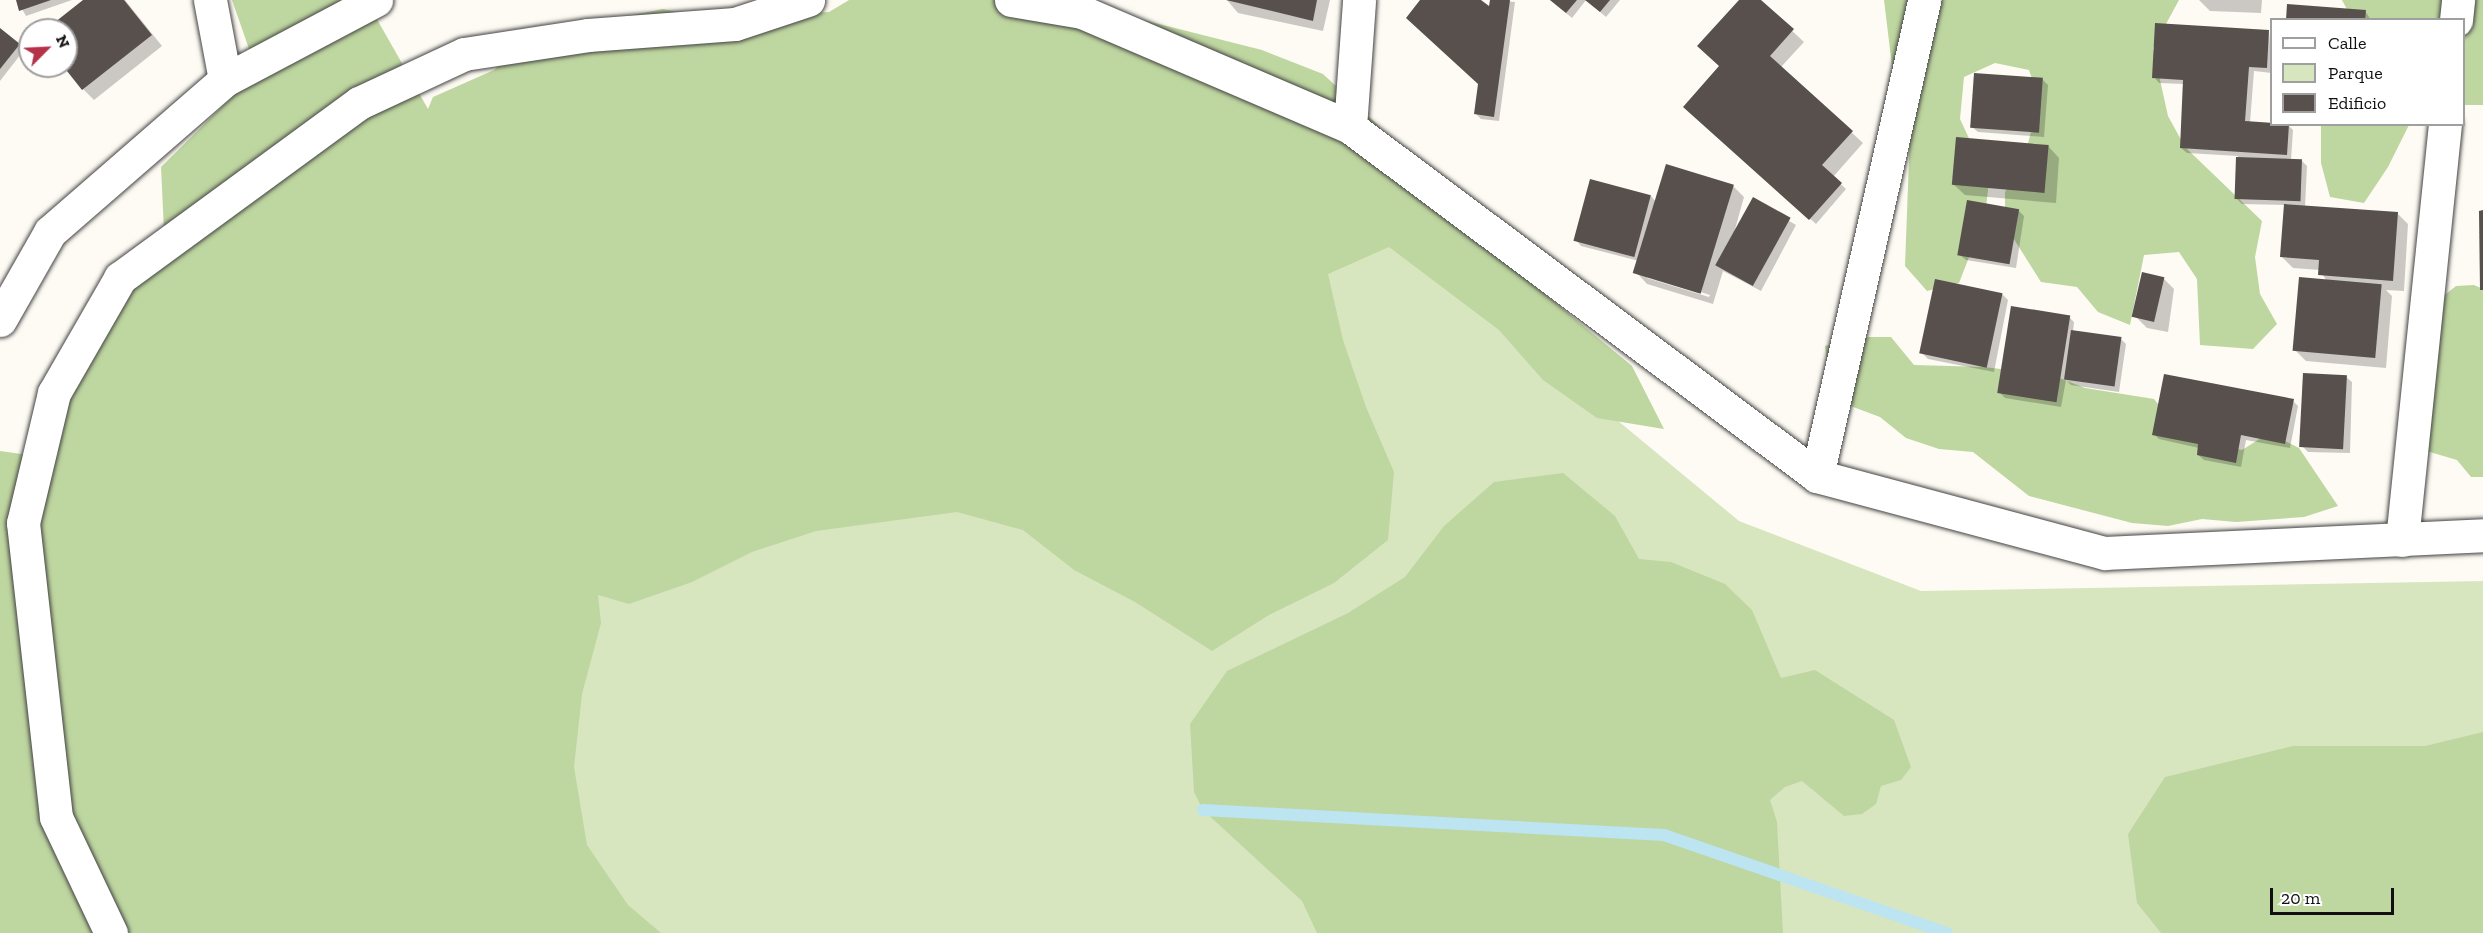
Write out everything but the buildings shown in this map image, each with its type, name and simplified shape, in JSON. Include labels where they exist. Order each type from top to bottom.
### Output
[{"type":"street","points":[[210,0],[225,80]]},
{"type":"street","points":[[0,320],[50,232],[225,80],[376,0]]},
{"type":"street","points":[[111,933],[56,817],[23,523],[54,393],[120,278],[359,103],[464,54],[808,0]]},
{"type":"street","points":[[1011,0],[1082,12],[1350,127],[1817,476],[2105,553],[2483,535]]},
{"type":"street","points":[[1350,127],[1359,0]]},
{"type":"street","points":[[1817,476],[1924,0]]},
{"type":"street","points":[[2456,18],[2458,0]]},
{"type":"street","points":[[2402,540],[2445,126]]},
{"type":"green space","points":[[232,0],[366,0],[428,109],[433,97],[494,70],[531,35],[663,9],[735,24],[751,17],[829,12],[849,0],[1064,0],[1262,50],[1323,74],[1379,126],[1413,185],[1632,366],[1664,429],[1597,418],[1543,380],[1499,330],[1389,247],[1328,274],[1343,340],[1366,407],[1394,472],[1388,540],[1334,583],[1269,615],[1212,651],[1135,602],[1074,570],[1023,530],[957,512],[816,531],[752,552],[692,582],[629,604],[598,595],[601,623],[582,694],[574,767],[587,845],[628,905],[661,933],[0,933],[0,451],[50,458],[54,393],[164,231],[161,167],[257,72]]},
{"type":"green space","points":[[1884,0],[2179,0],[2153,48],[2168,116],[2185,147],[2262,221],[2255,257],[2260,294],[2277,324],[2253,349],[2200,345],[2197,279],[2179,252],[2144,255],[2130,325],[2098,312],[2077,287],[2041,282],[2005,225],[2005,192],[2023,163],[2039,100],[2029,70],[1995,63],[1964,77],[1960,119],[1989,181],[1985,216],[1959,283],[1927,291],[1905,266],[1910,132],[1892,66]]},
{"type":"green space","points":[[2342,0],[2483,0],[2483,105],[2465,105],[2465,18],[2351,18]]},
{"type":"green space","points":[[2321,126],[2408,126],[2388,167],[2364,203],[2330,197],[2321,163]]},
{"type":"green space","points":[[1315,170],[1739,521],[1921,591],[2483,581],[2483,933],[199,933],[233,299]]},
{"type":"green space","points":[[2474,285],[2483,289],[2483,477],[2471,477],[2457,460],[2423,450],[2442,297],[2456,286]]},
{"type":"green space","points":[[1856,337],[1891,337],[1914,365],[1984,367],[2052,375],[2085,388],[2154,399],[2177,428],[2208,443],[2242,450],[2269,433],[2299,448],[2338,506],[2304,517],[2236,522],[2202,519],[2168,526],[2132,523],[2029,496],[1973,452],[1939,449],[1906,438],[1880,417],[1848,405],[1829,379],[1825,346]]},
{"type":"green space","points":[[1563,473],[1615,516],[1639,559],[1671,562],[1725,584],[1752,610],[1781,678],[1815,670],[1894,720],[1911,767],[1901,780],[1881,786],[1876,804],[1862,814],[1844,816],[1802,781],[1785,787],[1770,800],[1777,822],[1783,933],[1317,933],[1302,901],[1203,810],[1194,792],[1190,724],[1227,671],[1348,613],[1405,577],[1444,526],[1494,482]]},
{"type":"green space","points":[[2483,732],[2483,933],[2161,933],[2137,903],[2128,834],[2165,777],[2293,746],[2425,746]]},
{"type":"waterway","points":[[1203,810],[1664,835],[1947,933]]}]
